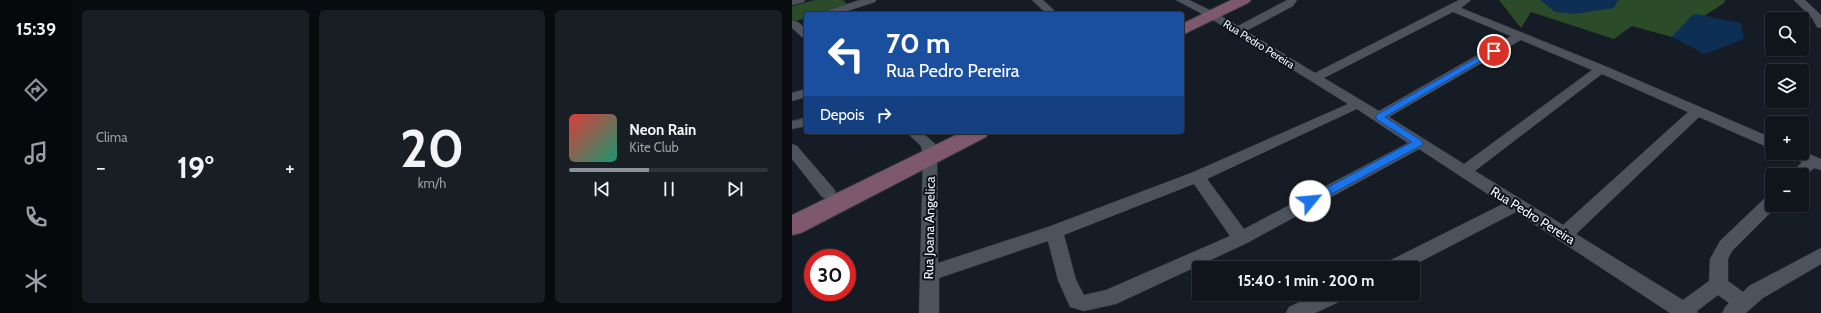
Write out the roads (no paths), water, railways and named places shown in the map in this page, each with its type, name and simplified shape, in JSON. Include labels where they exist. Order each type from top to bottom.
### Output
[{"type":"main road","points":[[1184,29],[1225,0]]},
{"type":"main road","points":[[1184,20],[1243,0]]},
{"type":"main road","points":[[792,210],[924,144],[948,134]]},
{"type":"main road","points":[[792,226],[924,144],[970,134]]},
{"type":"street","points":[[792,2],[800,0]]},
{"type":"street","points":[[1037,0],[1051,12]]},
{"type":"street","name":"Rua Pedro Pereira","points":[[1181,0],[1208,13],[1379,117],[1565,234],[1684,312]]},
{"type":"street","points":[[1238,31],[1289,4],[1292,0]]},
{"type":"street","points":[[1314,78],[1466,0]]},
{"type":"street","points":[[1799,0],[1817,17],[1821,25]]},
{"type":"street","points":[[833,12],[864,2],[867,12]]},
{"type":"street","points":[[1453,8],[1601,69],[1765,141]]},
{"type":"street","points":[[793,25],[804,22]]},
{"type":"street","points":[[793,25],[804,33]]},
{"type":"street","points":[[1379,117],[1520,36]]},
{"type":"street","points":[[1465,172],[1601,69]]},
{"type":"street","points":[[792,97],[804,94]]},
{"type":"street","points":[[928,274],[1054,232],[1197,177],[1358,104]]},
{"type":"street","points":[[1565,234],[1697,111]]},
{"type":"street","points":[[792,125],[804,122]]},
{"type":"street","points":[[1054,232],[1072,292],[1077,301],[1084,303],[1110,298],[1241,238],[1419,143]]},
{"type":"street","name":"Rua Joana Angelica","points":[[924,144],[929,313]]},
{"type":"street","points":[[792,148],[828,193]]},
{"type":"street","points":[[1197,177],[1241,238]]},
{"type":"street","points":[[1405,261],[1517,204]]},
{"type":"street","points":[[1765,208],[1726,246],[1719,260],[1718,285],[1737,307],[1756,292],[1821,255]]},
{"type":"street","points":[[1684,312],[1718,285]]},
{"type":"street","points":[[1296,313],[1321,301]]},
{"type":"water","points":[[1540,0],[1618,0],[1614,8],[1574,14],[1555,12]]},
{"type":"water","points":[[1696,14],[1741,23],[1744,39],[1705,54],[1672,37],[1691,16]]}]
